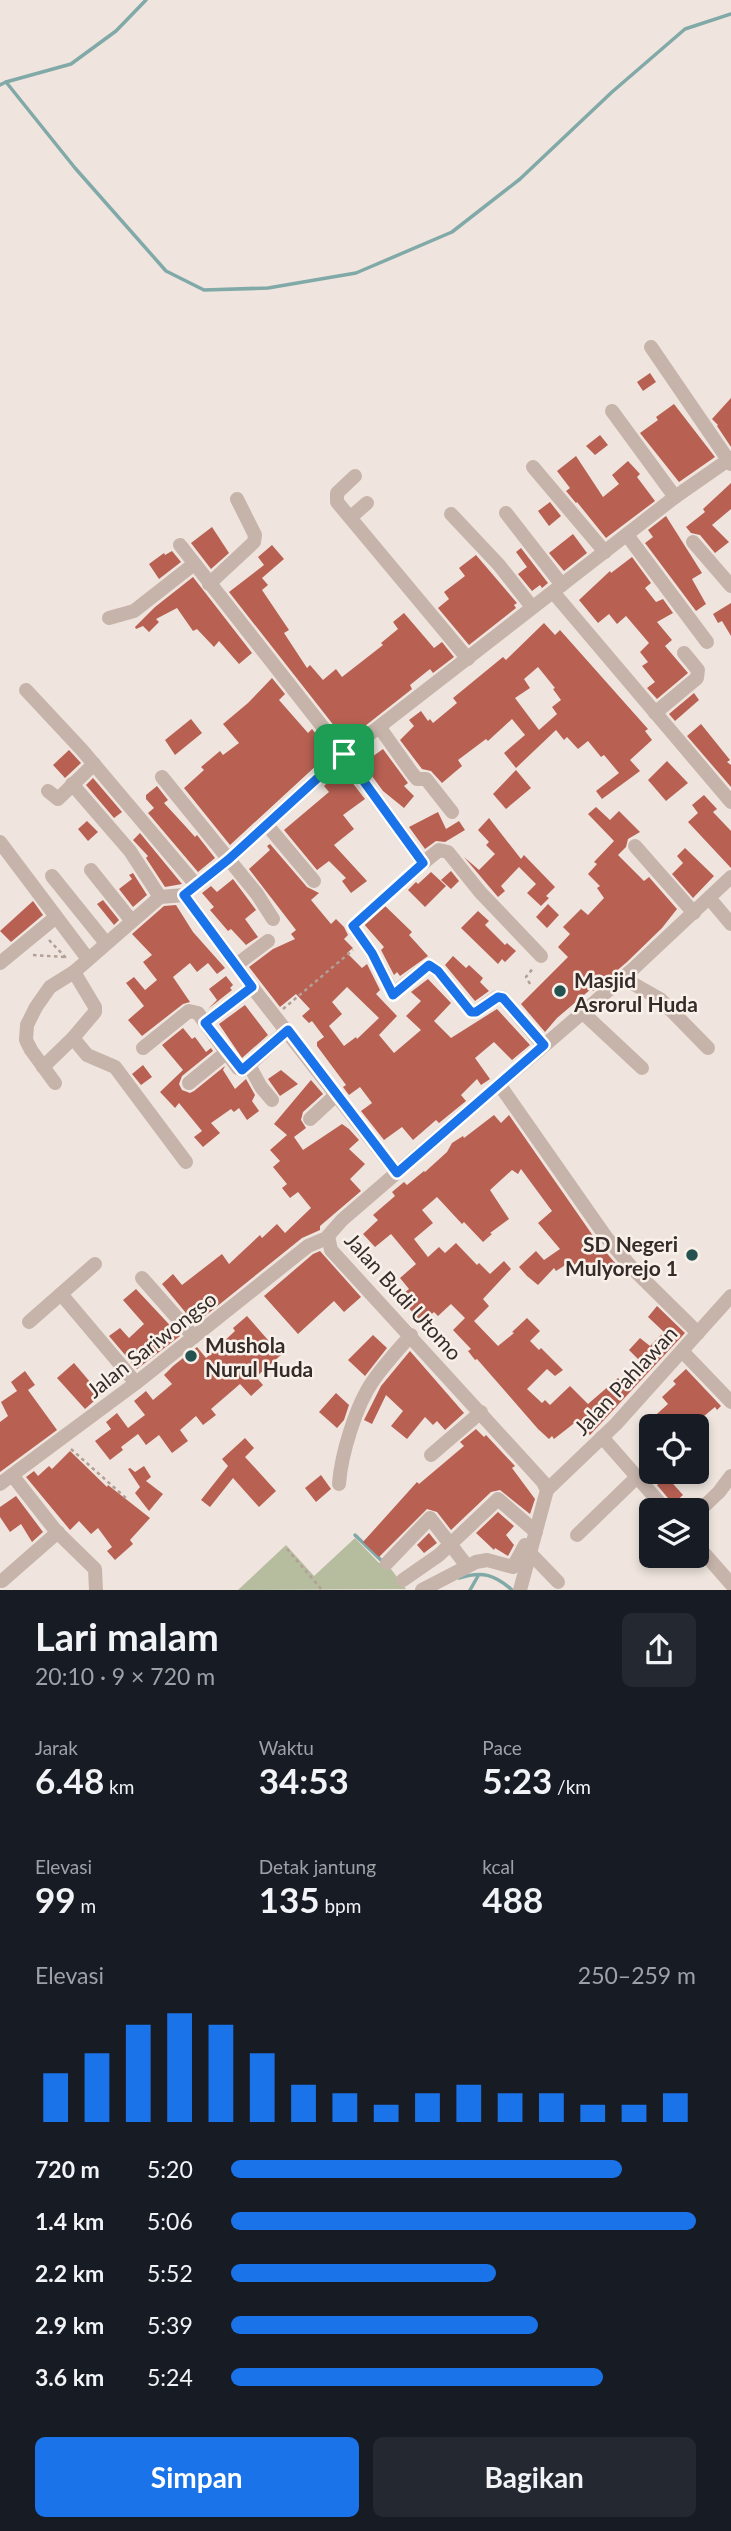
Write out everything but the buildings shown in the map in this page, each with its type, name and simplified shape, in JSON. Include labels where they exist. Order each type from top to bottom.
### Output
[{"type":"street","points":[[55,1083],[26,1040],[27,1025],[50,987],[81,966],[131,920],[160,898],[190,890],[229,859],[344,754],[675,497],[730,461],[651,347]]},
{"type":"street","points":[[612,411],[675,497]]},
{"type":"street","points":[[533,467],[605,552]]},
{"type":"street","points":[[355,476],[336,497],[468,659]]},
{"type":"street","points":[[209,584],[254,542],[255,535],[237,499]]},
{"type":"street","points":[[351,517],[367,503]]},
{"type":"street","points":[[506,513],[558,588],[655,713],[731,802]]},
{"type":"street","points":[[451,514],[499,565],[533,607]]},
{"type":"street","points":[[628,535],[707,642]]},
{"type":"street","points":[[693,542],[731,586]]},
{"type":"street","points":[[180,545],[344,754],[423,863],[439,850],[448,852],[480,892],[541,956]]},
{"type":"street","points":[[109,618],[134,611],[194,564]]},
{"type":"street","points":[[655,713],[697,678],[698,670],[684,653]]},
{"type":"street","points":[[26,691],[94,764],[190,890],[252,987],[397,1173]]},
{"type":"street","points":[[380,727],[412,774],[417,779],[426,779],[452,812]]},
{"type":"street","points":[[48,791],[58,799],[94,764]]},
{"type":"street","points":[[162,777],[257,894],[273,919]]},
{"type":"street","points":[[72,784],[130,851],[160,898]]},
{"type":"street","points":[[267,825],[314,881]]},
{"type":"street","points":[[0,842],[56,917],[81,966],[95,1007],[95,1012],[73,1038],[43,1067]]},
{"type":"street","points":[[635,846],[694,913]]},
{"type":"street","points":[[91,870],[131,920]]},
{"type":"street","points":[[52,876],[106,943]]},
{"type":"street","name":"Jalan Budi Utomo","points":[[547,1490],[543,1482],[481,1412],[331,1250],[327,1238],[331,1231],[583,1013],[731,877]]},
{"type":"street","points":[[710,898],[731,924]]},
{"type":"street","points":[[0,963],[56,917]]},
{"type":"street","points":[[353,926],[393,995],[429,965],[438,971],[471,1012],[476,1012],[498,997],[503,998],[544,1045]]},
{"type":"street","points":[[236,965],[268,941]]},
{"type":"street","points":[[622,978],[660,999],[708,1048]]},
{"type":"street","points":[[205,1023],[252,987]]},
{"type":"street","points":[[143,1048],[194,1010],[240,1069],[288,1030]]},
{"type":"street","points":[[583,1013],[642,1068]]},
{"type":"street","points":[[73,1038],[88,1055],[116,1067],[186,1162]]},
{"type":"street","points":[[189,1083],[227,1052]]},
{"type":"street","points":[[248,1065],[272,1100]]},
{"type":"street","points":[[499,1084],[606,1237],[633,1269],[698,1333]]},
{"type":"street","points":[[310,1119],[337,1094]]},
{"type":"street","name":"Jalan Sariwongso","points":[[6,1479],[136,1383],[308,1246],[327,1238]]},
{"type":"street","points":[[29,1322],[95,1264]]},
{"type":"street","points":[[142,1278],[194,1337]]},
{"type":"street","points":[[61,1294],[136,1383]]},
{"type":"street","name":"Jalan Pahlawan","points":[[547,1490],[602,1437],[731,1296]]},
{"type":"street","points":[[339,1484],[346,1446],[366,1392],[411,1335]]},
{"type":"street","points":[[682,1351],[731,1402]]},
{"type":"street","points":[[431,1455],[481,1412]]},
{"type":"street","points":[[602,1437],[655,1498]]},
{"type":"street","points":[[709,1502],[731,1476]]},
{"type":"street","points":[[578,1535],[637,1477]]},
{"type":"street","points":[[6,1479],[95,1569],[96,1590]]},
{"type":"street","points":[[522,1584],[547,1490]]},
{"type":"street","points":[[403,1580],[452,1545],[498,1499],[534,1531]]},
{"type":"street","points":[[387,1563],[430,1518],[467,1566]]},
{"type":"street","points":[[422,1590],[467,1566],[487,1560],[513,1567],[534,1531]]},
{"type":"street","points":[[4,1583],[58,1532]]},
{"type":"street","points":[[530,1552],[558,1581]]},
{"type":"street","points":[[709,1559],[731,1584]]},
{"type":"path","points":[[353,926],[423,863]]},
{"type":"path","points":[[40,930],[64,957],[81,966]]},
{"type":"path","points":[[275,1016],[364,941]]},
{"type":"path","points":[[16,951],[20,954],[64,957]]},
{"type":"path","points":[[530,984],[527,975],[541,956]]},
{"type":"path","points":[[61,1440],[127,1498]]},
{"type":"path","points":[[286,1549],[322,1590]]},
{"type":"green space","points":[[355,1538],[378,1562],[391,1569],[406,1589],[238,1590],[286,1545],[314,1576]]},
{"type":"waterway","points":[[6,82],[71,64],[116,31],[146,0]]},
{"type":"waterway","points":[[0,85],[6,82],[75,168],[166,271],[204,290],[268,288],[356,273],[452,232],[520,179],[612,92],[685,29],[731,14]]},
{"type":"waterway","points":[[355,1535],[384,1563]]},
{"type":"waterway","points":[[459,1578],[487,1575],[512,1590]]},
{"type":"waterway","points":[[470,1590],[478,1576]]},
{"type":"place","name":"Masjid Asrorul Huda","points":[[560,991]]},
{"type":"place","name":"SD Negeri Mulyorejo 1","points":[[692,1255]]},
{"type":"place","name":"Mushola Nurul Huda","points":[[191,1356]]},
{"type":"route","points":[[344,754],[423,863],[353,926],[372,953],[393,995],[429,965],[438,971],[473,1013],[493,999],[503,998],[544,1045],[397,1173],[288,1030],[242,1070],[238,1068],[205,1023],[252,987],[184,895],[229,859],[344,754]]}]
